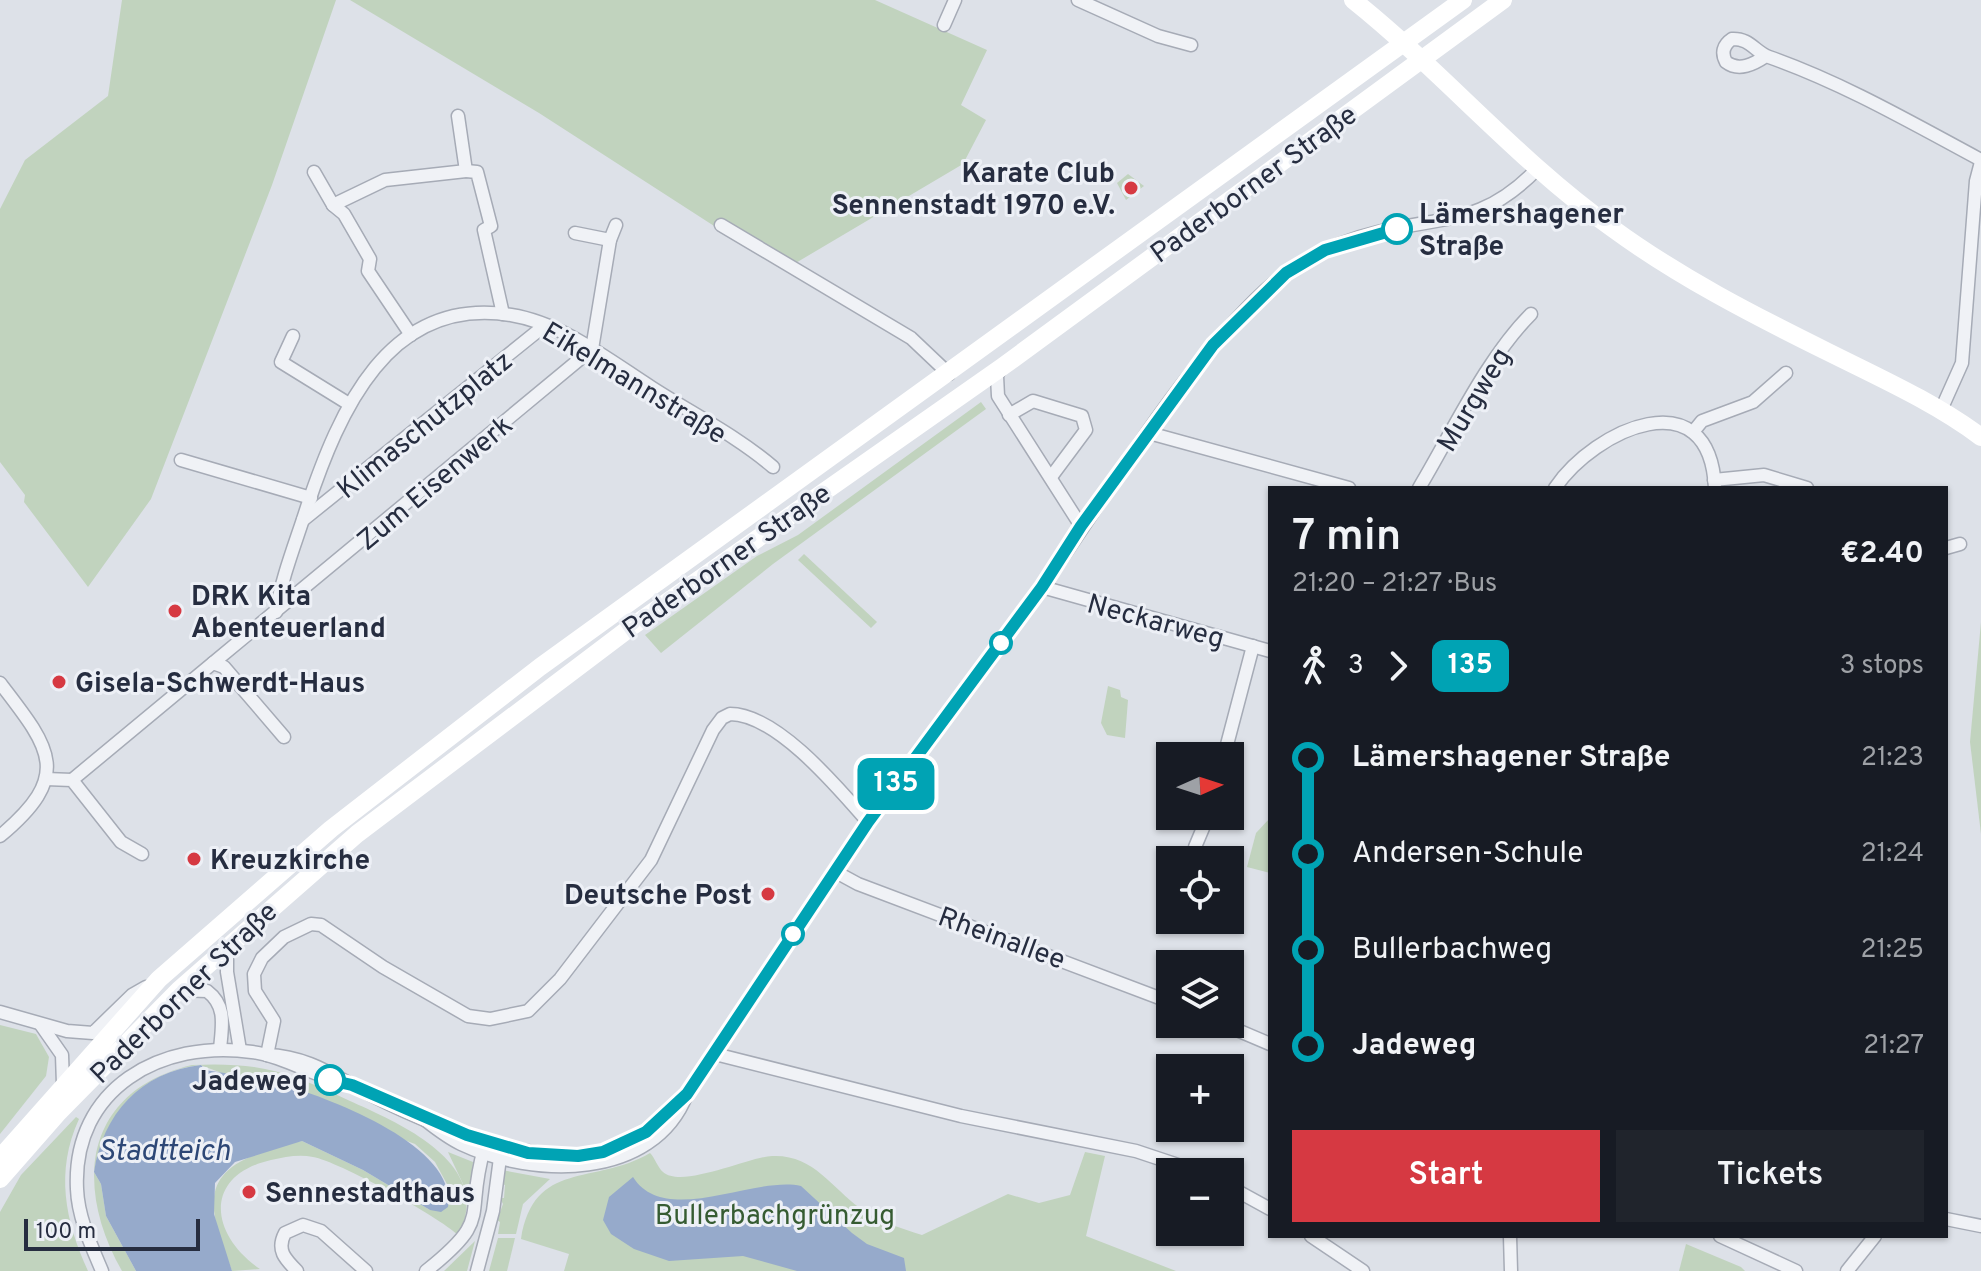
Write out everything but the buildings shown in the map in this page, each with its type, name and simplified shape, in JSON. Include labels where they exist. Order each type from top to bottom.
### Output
[{"type":"main road","points":[[1353,0],[1405,44],[1537,169],[1612,229],[1703,288],[1941,410],[1981,437]]},
{"type":"main road","name":"Paderborner Straße","points":[[0,1158],[159,979],[331,829],[532,672],[949,374],[1463,0]]},
{"type":"main road","name":"Paderborner Straße","points":[[0,1179],[57,1114],[179,990],[357,834],[556,682],[758,536],[1002,367],[1503,0]]},
{"type":"street","points":[[944,25],[955,0]]},
{"type":"street","points":[[1078,0],[1158,36],[1191,45]]},
{"type":"street","points":[[1766,56],[1802,68],[1981,161],[1976,181],[1962,363],[1941,410]]},
{"type":"street","points":[[458,116],[466,171]]},
{"type":"street","points":[[484,1147],[545,1155],[603,1152],[646,1132],[687,1094],[868,822],[1042,587],[1081,526],[1213,345],[1286,273],[1325,250],[1353,239],[1485,210],[1503,200],[1537,169]]},
{"type":"street","points":[[314,172],[333,205],[344,214],[370,259],[368,271],[411,335]]},
{"type":"street","points":[[333,205],[385,180],[477,172],[491,226],[484,230],[503,314]]},
{"type":"street","points":[[592,349],[610,240],[616,225]]},
{"type":"street","points":[[721,225],[911,338],[949,374]]},
{"type":"street","points":[[575,233],[610,240]]},
{"type":"street","name":"Eikelmannstraße","points":[[276,612],[303,520],[339,420],[362,381],[391,350],[411,335],[455,317],[503,314],[544,326],[592,349],[773,467]]},
{"type":"street","name":"Murgweg","points":[[1420,486],[1493,364],[1531,314]]},
{"type":"street","name":"Klimaschutzplatz","points":[[303,520],[544,326]]},
{"type":"street","points":[[293,336],[281,362],[349,404]]},
{"type":"street","name":"Zum Eisenwerk","points":[[276,612],[592,349]]},
{"type":"street","points":[[1002,367],[997,376],[998,396],[1081,526]]},
{"type":"street","points":[[1693,432],[1702,421],[1753,402],[1786,373]]},
{"type":"street","points":[[1009,415],[1033,401],[1082,416],[1086,430],[1051,477]]},
{"type":"street","points":[[1557,486],[1578,460],[1617,432],[1654,424],[1674,424],[1693,432],[1708,450],[1714,484],[1764,475],[1800,486]]},
{"type":"street","points":[[1149,433],[1342,486]]},
{"type":"street","points":[[181,460],[311,498]]},
{"type":"street","points":[[1948,547],[1960,544]]},
{"type":"street","name":"Neckarweg","points":[[1042,587],[1268,650]]},
{"type":"street","points":[[46,779],[72,780],[276,612]]},
{"type":"street","points":[[1228,742],[1253,646]]},
{"type":"street","points":[[213,663],[224,667],[284,737]]},
{"type":"street","points":[[0,683],[39,736],[45,751],[46,779],[27,814],[0,836]]},
{"type":"street","points":[[267,1055],[274,1021],[255,991],[254,974],[262,958],[284,937],[308,924],[321,925],[383,967],[468,1016],[510,1017],[537,1005],[651,860],[713,730],[722,718],[730,714],[757,720],[792,745],[830,779],[868,822]]},
{"type":"street","points":[[72,780],[121,842],[142,854]]},
{"type":"street","name":"Rheinallee","points":[[834,871],[858,884],[1156,997]]},
{"type":"street","points":[[227,947],[227,972],[240,1050]]},
{"type":"street","points":[[0,1012],[81,1034],[93,1033],[132,995],[159,979]]},
{"type":"street","points":[[179,990],[207,991],[220,1004],[223,1014],[220,1049]]},
{"type":"street","points":[[39,1023],[59,1046],[63,1084]]},
{"type":"street","points":[[1244,1033],[1268,1043]]},
{"type":"street","points":[[102,1271],[88,1237],[77,1191],[80,1154],[88,1128],[104,1102],[124,1079],[148,1063],[192,1050],[240,1050],[289,1055],[484,1147],[500,1158],[563,1166],[620,1157],[651,1140],[681,1109],[687,1094]]},
{"type":"street","points":[[715,1054],[961,1116],[1136,1151],[1157,1158]]},
{"type":"street","points":[[426,1271],[455,1248],[470,1230],[484,1147]]},
{"type":"street","points":[[477,1271],[496,1191],[500,1158]]},
{"type":"street","points":[[478,1186],[496,1191]]},
{"type":"street","points":[[1244,1195],[1268,1208]]},
{"type":"street","points":[[1948,1219],[1981,1226]]},
{"type":"street","points":[[297,1271],[282,1255],[282,1241],[289,1230],[307,1225],[321,1231],[366,1271]]},
{"type":"street","points":[[1314,1238],[1363,1271]]},
{"type":"street","points":[[1510,1238],[1511,1271]]},
{"type":"street","points":[[1724,1238],[1776,1266],[1796,1271]]},
{"type":"street","points":[[1847,1271],[1873,1238]]},
{"type":"green space","points":[[122,0],[336,0],[272,185],[151,499],[88,587],[24,502],[25,495],[0,462],[0,209],[25,160],[108,96]]},
{"type":"green space","points":[[350,0],[875,0],[987,50],[961,105],[986,120],[963,164],[794,264],[742,244],[539,113]]},
{"type":"green space","name":"Karate Club Sennenstadt 1970 e.V.","points":[[1128,174],[1144,186],[1126,200],[1117,183]]},
{"type":"green space","points":[[981,402],[986,409],[773,564],[661,653],[645,635],[757,556],[798,535]]},
{"type":"green space","points":[[804,554],[877,622],[871,628],[798,560]]},
{"type":"green space","points":[[1981,622],[1981,834],[1970,742]]},
{"type":"green space","points":[[1108,686],[1120,690],[1121,697],[1128,700],[1125,738],[1107,735],[1101,723]]},
{"type":"green space","points":[[1268,820],[1268,872],[1247,867],[1256,833]]},
{"type":"green space","points":[[0,1025],[36,1034],[49,1057],[46,1076],[0,1134]]},
{"type":"green space","points":[[200,1065],[256,1067],[298,1078],[330,1091],[416,1134],[453,1167],[464,1187],[466,1210],[458,1235],[410,1203],[344,1168],[313,1157],[271,1160],[249,1168],[233,1179],[224,1193],[221,1208],[223,1224],[243,1255],[260,1269],[232,1271],[219,1233],[214,1201],[217,1186],[239,1162],[302,1141],[363,1170],[430,1210],[448,1186],[435,1162],[415,1144]]},
{"type":"green space","points":[[164,1075],[143,1087],[116,1115],[106,1132],[95,1167],[98,1146],[109,1119],[129,1096],[156,1078]]},
{"type":"green space","points":[[76,1117],[79,1119],[67,1158],[66,1196],[74,1233],[88,1271],[0,1271],[0,1212],[21,1175]]},
{"type":"green space","points":[[448,1152],[473,1162],[470,1199]]},
{"type":"green space","name":"Bullerbachgrünzug","points":[[1085,1152],[1105,1156],[1086,1236],[1176,1271],[564,1271],[569,1254],[521,1239],[528,1214],[539,1196],[553,1185],[629,1163],[650,1153],[663,1172],[685,1177],[772,1156],[799,1160],[820,1173],[867,1213],[922,1235],[1008,1194],[1039,1203],[1070,1195]]},
{"type":"green space","points":[[502,1170],[550,1179],[523,1204],[516,1234],[498,1234],[500,1222],[497,1220],[503,1204],[500,1198],[504,1198],[505,1185],[502,1184]]},
{"type":"green space","points":[[94,1173],[101,1184],[106,1216],[136,1271],[122,1271],[107,1239],[97,1206]]},
{"type":"green space","points":[[498,1238],[515,1238],[507,1271],[489,1271]]},
{"type":"green space","points":[[475,1241],[467,1271],[444,1271]]},
{"type":"green space","points":[[1686,1244],[1741,1267],[1745,1271],[1679,1271]]},
{"type":"water","name":"Stadtteich","points":[[201,1065],[205,1070],[261,1079],[301,1090],[386,1127],[412,1144],[433,1164],[446,1184],[448,1207],[441,1212],[430,1210],[363,1170],[302,1141],[235,1162],[215,1183],[214,1214],[232,1271],[136,1271],[106,1216],[101,1184],[94,1172],[99,1151],[106,1132],[128,1099],[160,1077]]},
{"type":"water","points":[[633,1177],[648,1192],[666,1198],[688,1199],[760,1187],[801,1186],[867,1244],[904,1258],[906,1271],[797,1271],[743,1256],[669,1261],[634,1249],[611,1234],[603,1220],[609,1197]]},
{"type":"bus line","name":"135","points":[[330,1080],[352,1085],[486,1142],[528,1153],[578,1156],[603,1152],[646,1132],[687,1094],[868,822],[1042,587],[1081,526],[1213,345],[1256,299],[1286,273],[1325,250],[1353,239],[1397,229]]},
{"type":"place","name":"Karate Club Sennenstadt 1970 e.V.","points":[[1131,188]]},
{"type":"place","name":"Lämershagener Straße","points":[[1397,229]]},
{"type":"place","name":"DRK Kita Abenteuerland","points":[[175,611]]},
{"type":"place","name":"Gisela-Schwerdt-Haus","points":[[59,682]]},
{"type":"place","name":"Kreuzkirche","points":[[194,859]]},
{"type":"place","name":"Deutsche Post","points":[[768,894]]},
{"type":"place","name":"Jadeweg","points":[[330,1080]]},
{"type":"place","name":"Sennestadthaus","points":[[249,1192]]}]
